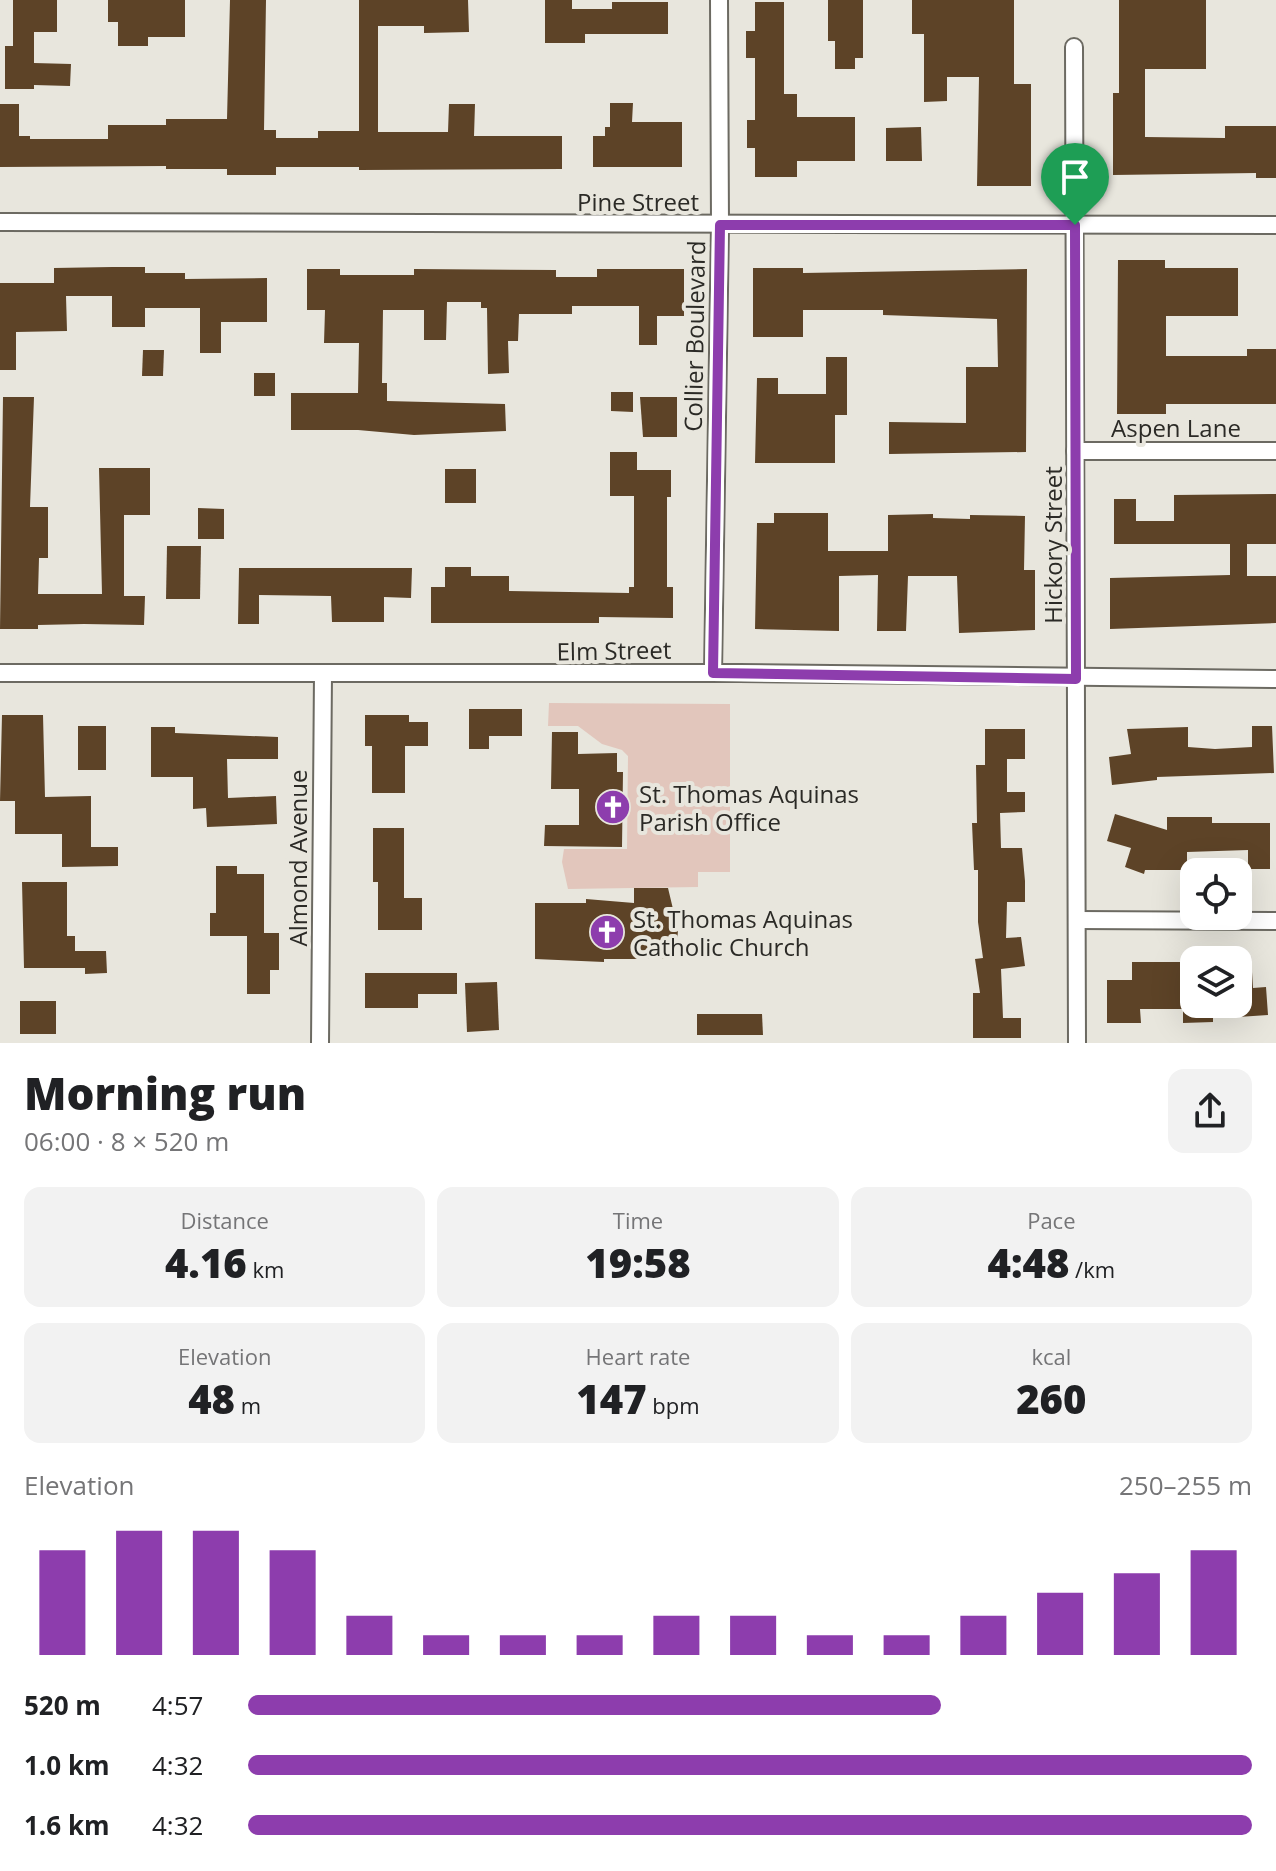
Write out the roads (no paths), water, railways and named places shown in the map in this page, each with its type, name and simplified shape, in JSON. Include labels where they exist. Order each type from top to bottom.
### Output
[{"type":"street","name":"Collier Boulevard","points":[[713,673],[720,225],[719,0]]},
{"type":"street","name":"Hickory Street","points":[[1074,47],[1077,1043]]},
{"type":"street","name":"Pine Street","points":[[0,222],[1276,225]]},
{"type":"street","name":"Aspen Lane","points":[[1075,451],[1276,451]]},
{"type":"street","name":"Elm Street","points":[[0,673],[713,673],[1276,679]]},
{"type":"street","name":"Almond Avenue","points":[[320,1043],[323,674]]},
{"type":"street","points":[[1077,920],[1276,921]]},
{"type":"place","name":"St. Thomas Aquinas Parish Office","points":[[613,807]]},
{"type":"place","name":"St. Thomas Aquinas Catholic Church","points":[[607,932]]}]
